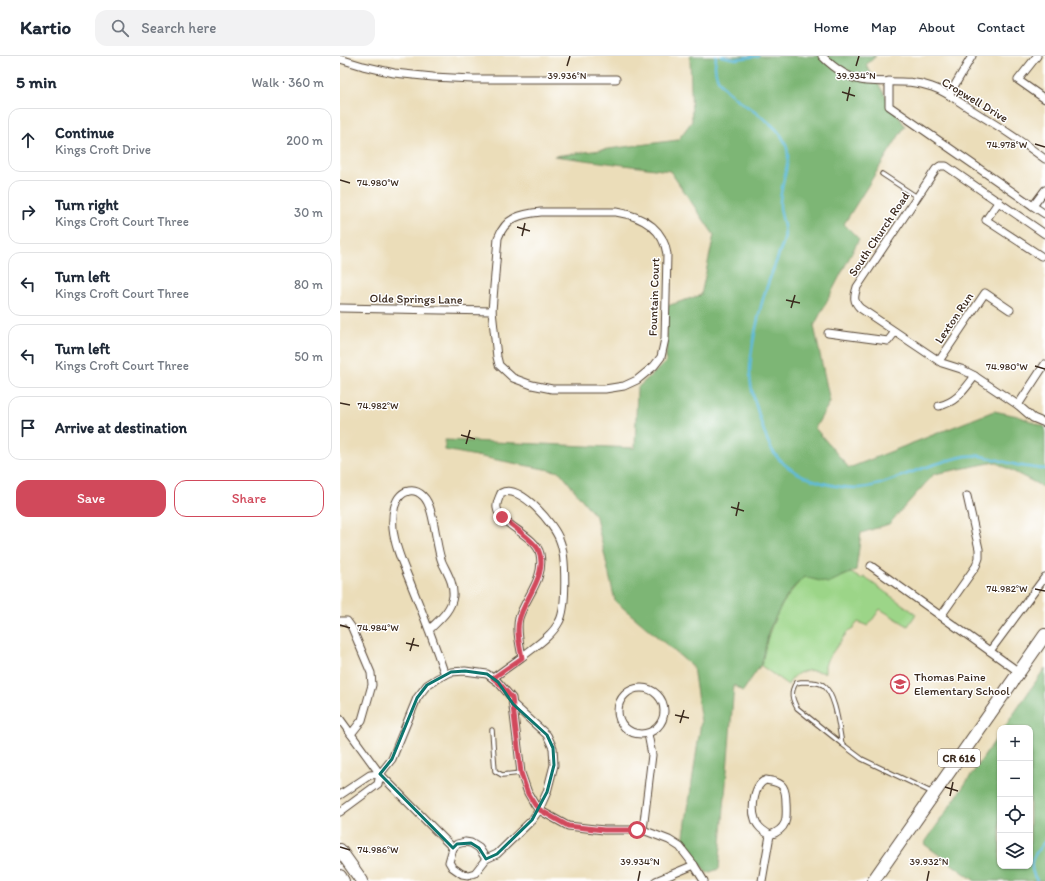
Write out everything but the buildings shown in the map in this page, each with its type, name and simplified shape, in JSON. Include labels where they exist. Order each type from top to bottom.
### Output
[{"type":"main road","name":"CR 616","points":[[873,881],[1045,635]]},
{"type":"main road","points":[[340,850],[362,881]]},
{"type":"main road","points":[[340,876],[343,881]]},
{"type":"street","name":"Cropwell Drive","points":[[822,56],[836,68],[865,81],[912,82],[924,84],[949,95],[1013,136],[1045,159]]},
{"type":"street","points":[[949,95],[972,56]]},
{"type":"street","points":[[1037,56],[1018,80],[1045,99]]},
{"type":"street","points":[[340,59],[394,73],[433,77],[472,79],[616,79]]},
{"type":"street","points":[[889,81],[889,106],[1045,214]]},
{"type":"street","name":"South Church Road","points":[[1045,234],[946,166],[940,166],[936,169],[856,287],[854,296],[854,302],[860,308],[938,361],[961,369],[975,376],[1018,405],[1033,418],[1045,423]]},
{"type":"street","points":[[1033,206],[1045,190]]},
{"type":"street","points":[[998,201],[986,220],[1041,256]]},
{"type":"street","name":"Fountain Court","points":[[541,212],[625,213],[639,218],[654,227],[663,238],[666,245],[665,338],[661,357],[654,366],[637,380],[624,386],[605,389],[552,389],[532,385],[513,378],[499,365],[492,312],[498,238],[501,230],[510,220],[518,216],[541,212]]},
{"type":"street","name":"Lexton Run","points":[[938,361],[985,293],[1010,310]]},
{"type":"street","name":"Olde Springs Lane","points":[[340,308],[492,312]]},
{"type":"street","points":[[828,333],[888,341],[895,332]]},
{"type":"street","points":[[1018,405],[1045,364]]},
{"type":"street","points":[[939,406],[948,404],[956,398],[975,376]]},
{"type":"street","points":[[429,630],[448,611],[453,598],[453,590],[452,584],[441,560],[427,500],[421,494],[414,491],[408,491],[401,494],[397,500],[394,512],[393,529],[397,547],[445,675]]},
{"type":"street","points":[[493,678],[522,658],[548,636],[559,622],[563,611],[563,552],[557,533],[528,500],[509,492],[503,492],[501,493],[496,506],[498,511],[502,517],[538,549],[541,560],[537,582],[518,623],[518,635],[522,658]]},
{"type":"street","points":[[941,616],[976,566],[979,558],[979,549],[967,496]]},
{"type":"street","points":[[871,566],[1019,672]]},
{"type":"street","points":[[990,651],[1045,577]]},
{"type":"street","points":[[340,621],[347,622],[352,628],[371,673],[372,685],[362,720],[351,734]]},
{"type":"street","points":[[340,812],[378,784],[380,774],[392,759],[416,698],[427,685],[451,672],[466,671],[487,674],[498,682],[512,698],[521,773],[528,794],[540,810],[568,826],[604,830],[643,830],[669,840],[680,847],[694,864],[704,881]]},
{"type":"street","points":[[640,688],[648,689],[655,693],[661,699],[664,706],[662,722],[658,728],[648,734],[637,734],[630,732],[620,721],[618,714],[618,706],[626,693],[640,688]]},
{"type":"street","points":[[486,858],[479,848],[464,842],[457,844],[453,848],[450,862],[452,867],[462,874],[468,875],[475,873],[486,858],[497,854],[532,820],[540,810],[547,792],[554,765],[553,748],[547,735],[513,704]]},
{"type":"street","points":[[340,719],[380,774],[453,848]]},
{"type":"street","points":[[643,830],[652,755],[648,734]]},
{"type":"street","points":[[340,795],[370,775],[380,774]]},
{"type":"street","points":[[766,780],[783,786],[786,792],[787,817],[784,825],[778,832],[770,835],[758,826],[753,811],[758,788],[762,782],[766,780]]},
{"type":"street","points":[[762,881],[770,835]]},
{"type":"street","points":[[656,881],[694,864]]},
{"type":"lane","points":[[882,174],[917,198]]},
{"type":"lane","points":[[842,744],[834,705],[829,692],[822,685],[813,682],[796,683],[792,690],[792,700],[797,708],[842,744],[862,759],[934,793]]},
{"type":"lane","points":[[492,730],[495,771],[502,775],[521,773]]},
{"type":"highlighted area","points":[[465,671],[487,674],[498,682],[513,704],[547,735],[553,748],[554,765],[547,792],[532,820],[497,854],[486,859],[479,848],[471,843],[457,844],[453,848],[380,774],[392,759],[417,698],[427,685],[451,672]]},
{"type":"green space","points":[[689,56],[876,56],[866,65],[905,126],[844,224],[859,239],[814,326],[830,402],[815,428],[849,468],[994,411],[1018,416],[1045,427],[1045,488],[995,462],[934,474],[889,524],[861,533],[856,570],[828,583],[804,577],[792,589],[782,604],[769,630],[762,663],[743,691],[734,685],[719,869],[707,873],[683,842],[701,722],[693,667],[615,601],[596,517],[560,472],[445,450],[445,440],[635,448],[637,388],[666,362],[667,306],[701,295],[714,235],[670,171],[554,156],[678,140],[692,121]]},
{"type":"green space","points":[[851,573],[861,579],[864,577],[916,614],[908,626],[880,609],[868,626],[858,622],[848,631],[827,660],[825,673],[818,671],[802,672],[794,677],[788,685],[760,665],[762,663],[767,639],[781,606],[804,577],[828,582]]},
{"type":"green space","points":[[1045,668],[1045,881],[975,881],[924,844],[997,737],[997,869],[1033,869],[1033,725],[1006,725]]},
{"type":"waterway","points":[[716,56],[715,67],[718,80],[727,91],[777,130],[785,143],[788,157],[780,201],[785,236],[762,303],[751,352],[750,366],[754,398],[764,433],[774,453],[790,469],[812,480],[836,486],[859,488],[877,485],[936,464],[966,456],[984,457],[1021,466],[1045,469]]},
{"type":"waterway","points":[[721,56],[736,59],[758,56]]},
{"type":"waterway","points":[[1037,881],[1032,869],[1032,860],[1045,841]]},
{"type":"place","name":"Thomas Paine Elementary School","points":[[900,684]]},
{"type":"route","points":[[502,517],[531,541],[538,549],[541,560],[537,582],[518,623],[518,635],[522,658],[493,678],[512,698],[521,773],[528,794],[540,810],[568,826],[604,830],[637,830]]}]
